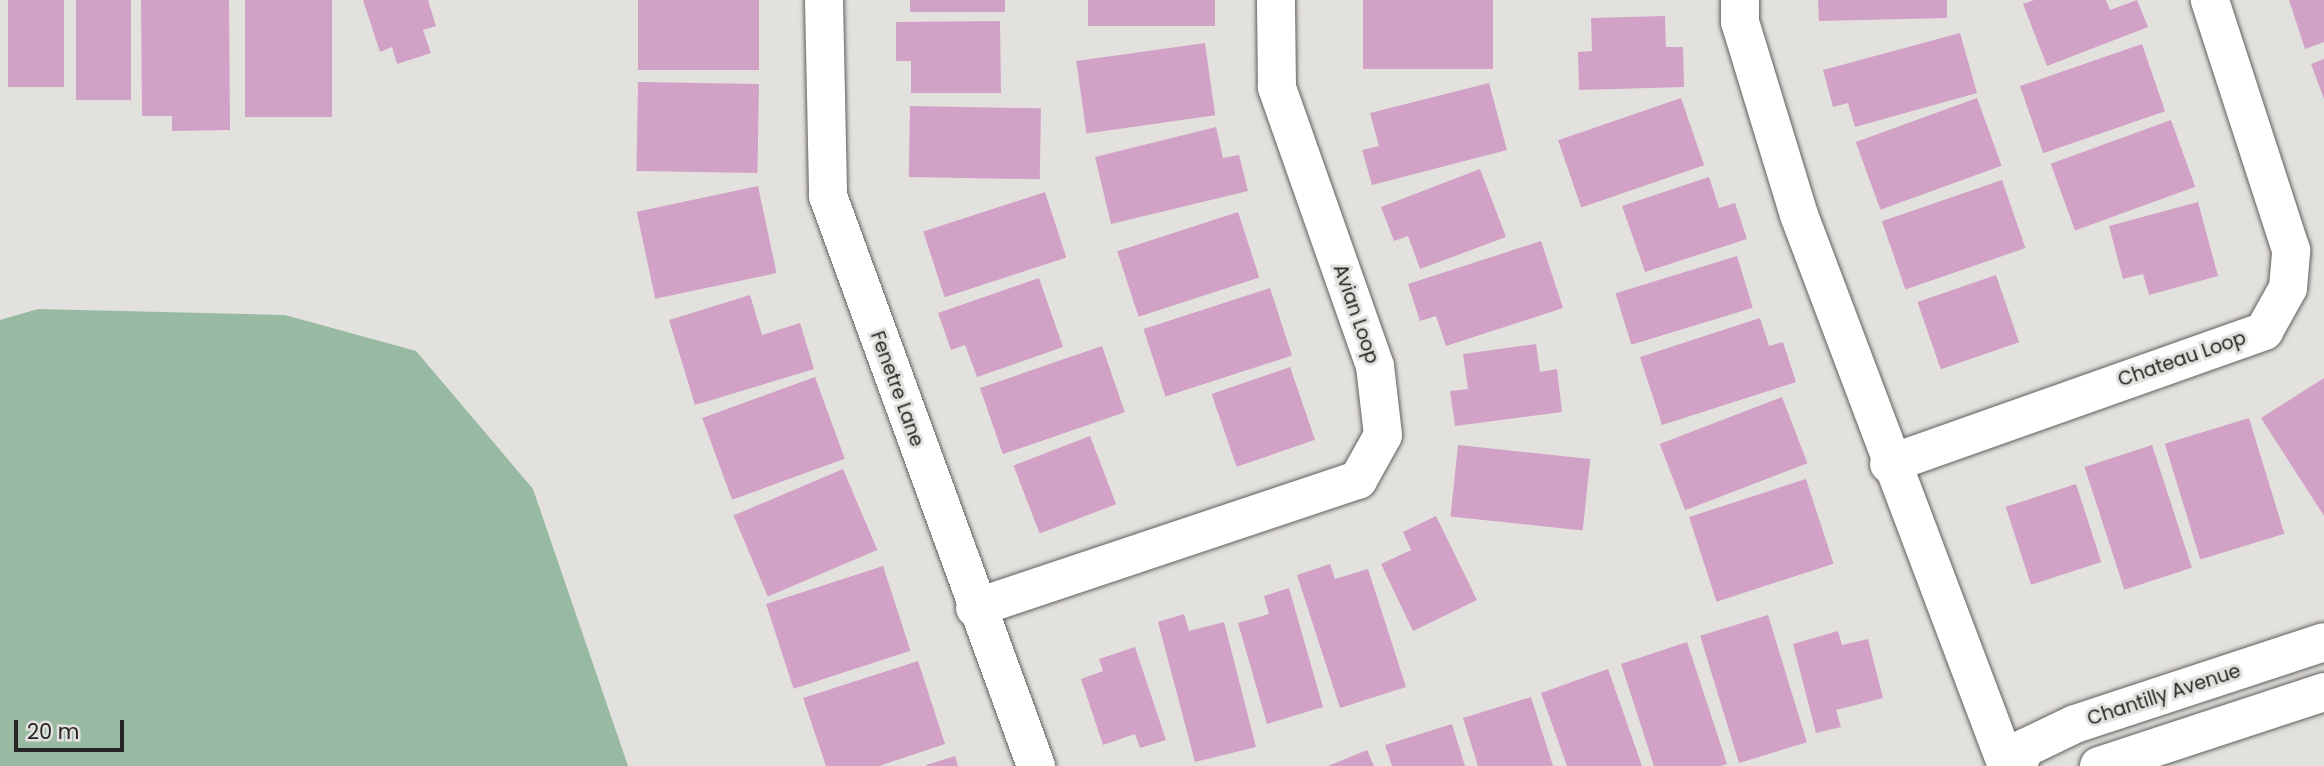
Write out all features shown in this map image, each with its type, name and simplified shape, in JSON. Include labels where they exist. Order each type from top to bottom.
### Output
[{"type":"street","name":"Fenetre Lane","points":[[824,0],[828,196],[975,608],[1036,766]]},
{"type":"street","name":"Avian Loop","points":[[975,608],[1358,480],[1383,435],[1375,366],[1277,87],[1276,0]]},
{"type":"street","points":[[1740,0],[1740,23],[1799,215],[1889,464],[2007,766]]},
{"type":"street","name":"Chateau Loop","points":[[1889,464],[2264,331],[2288,288],[2291,250],[2210,0]]},
{"type":"street","name":"Chantilly Avenue","points":[[2017,766],[2025,748],[2075,724],[2324,642]]},
{"type":"street","points":[[2099,766],[2324,692]]},
{"type":"green space","points":[[38,309],[285,315],[416,351],[533,489],[628,766],[0,766],[0,320]]},
{"type":"building","points":[[8,0],[64,0],[64,87],[8,87]]},
{"type":"building","points":[[76,0],[131,0],[131,100],[76,100]]},
{"type":"building","points":[[141,0],[229,0],[230,130],[172,131],[172,116],[142,116]]},
{"type":"building","points":[[245,0],[332,0],[332,117],[245,117]]},
{"type":"building","points":[[363,0],[428,0],[436,26],[423,30],[431,53],[397,64],[392,47],[380,52]]},
{"type":"building","points":[[638,0],[759,0],[759,70],[638,70]]},
{"type":"building","points":[[910,0],[1005,0],[1005,12],[910,12]]},
{"type":"building","points":[[1088,0],[1215,0],[1215,26],[1088,26]]},
{"type":"building","points":[[1363,0],[1493,0],[1493,69],[1363,69]]},
{"type":"building","points":[[1818,0],[1947,0],[1947,18],[1819,21]]},
{"type":"building","points":[[2034,0],[2106,0],[2110,10],[2137,0],[2148,27],[2047,66],[2023,4]]},
{"type":"building","points":[[2289,0],[2324,0],[2324,42],[2305,49]]},
{"type":"building","points":[[1665,16],[1666,47],[1683,47],[1684,87],[1579,90],[1578,52],[1592,51],[1591,18]]},
{"type":"building","points":[[1000,21],[1001,93],[911,93],[911,61],[896,61],[896,22]]},
{"type":"building","points":[[1960,33],[1977,93],[1855,127],[1848,103],[1833,107],[1823,70]]},
{"type":"building","points":[[1205,43],[1215,115],[1086,133],[1076,61]]},
{"type":"building","points":[[2142,44],[2165,111],[2043,153],[2020,86]]},
{"type":"building","points":[[2324,59],[2324,99],[2311,64]]},
{"type":"building","points":[[638,82],[759,84],[757,173],[636,171]]},
{"type":"building","points":[[1489,83],[1507,150],[1372,185],[1362,150],[1379,146],[1370,113]]},
{"type":"building","points":[[1681,98],[1704,165],[1581,207],[1558,140]]},
{"type":"building","points":[[1977,98],[2002,166],[1880,210],[1856,142]]},
{"type":"building","points":[[910,106],[1041,108],[1040,179],[909,177]]},
{"type":"building","points":[[2171,120],[2195,187],[2075,230],[2051,164]]},
{"type":"building","points":[[1216,127],[1223,158],[1239,155],[1248,191],[1111,224],[1095,157]]},
{"type":"building","points":[[1480,169],[1506,237],[1420,269],[1408,236],[1394,241],[1381,207]]},
{"type":"building","points":[[1709,177],[1719,208],[1735,203],[1747,239],[1645,272],[1622,206]]},
{"type":"building","points":[[2002,180],[2025,248],[1905,289],[1882,221]]},
{"type":"building","points":[[758,186],[777,273],[655,299],[637,212]]},
{"type":"building","points":[[1045,192],[1066,258],[945,297],[923,232]]},
{"type":"building","points":[[2198,202],[2218,276],[2149,295],[2143,274],[2123,279],[2109,226]]},
{"type":"building","points":[[1238,212],[1259,278],[1139,317],[1117,251]]},
{"type":"building","points":[[1541,241],[1563,308],[1446,346],[1436,316],[1420,321],[1408,284]]},
{"type":"building","points":[[1737,256],[1753,308],[1631,345],[1616,293]]},
{"type":"building","points":[[1996,275],[2019,342],[1941,369],[1918,302]]},
{"type":"building","points":[[1039,278],[1063,347],[977,377],[965,345],[951,350],[938,313]]},
{"type":"building","points":[[1270,288],[1292,356],[1165,397],[1144,329]]},
{"type":"building","points":[[750,295],[762,335],[800,323],[814,369],[695,405],[669,320]]},
{"type":"building","points":[[1760,318],[1769,346],[1783,342],[1796,382],[1662,425],[1640,357]]},
{"type":"building","points":[[1536,344],[1540,372],[1557,369],[1562,412],[1455,426],[1450,391],[1468,389],[1463,354]]},
{"type":"building","points":[[1102,346],[1125,412],[1003,454],[980,388]]},
{"type":"building","points":[[1290,367],[1315,440],[1237,467],[1212,394]]},
{"type":"building","points":[[815,377],[845,459],[732,500],[702,418]]},
{"type":"building","points":[[2324,378],[2324,516],[2261,418]]},
{"type":"building","points":[[1782,397],[1807,463],[1685,510],[1660,444]]},
{"type":"building","points":[[2249,418],[2284,534],[2200,559],[2165,444]]},
{"type":"building","points":[[1090,436],[1116,504],[1040,534],[1013,465]]},
{"type":"building","points":[[1458,445],[1590,459],[1583,531],[1450,517]]},
{"type":"building","points":[[2152,445],[2192,568],[2124,590],[2084,467]]},
{"type":"building","points":[[843,469],[877,550],[768,597],[733,515]]},
{"type":"building","points":[[1806,479],[1834,564],[1717,602],[1689,517]]},
{"type":"building","points":[[2076,484],[2101,562],[2031,585],[2006,507]]},
{"type":"building","points":[[1436,516],[1477,600],[1413,631],[1381,564],[1411,550],[1403,532]]},
{"type":"building","points":[[1330,564],[1335,579],[1368,569],[1406,687],[1340,708],[1297,575]]},
{"type":"building","points":[[883,566],[911,651],[794,689],[766,604]]},
{"type":"building","points":[[1289,588],[1323,707],[1267,724],[1238,623],[1269,614],[1264,596]]},
{"type":"building","points":[[1184,614],[1189,631],[1224,622],[1256,747],[1195,762],[1158,622]]},
{"type":"building","points":[[1768,615],[1807,742],[1739,763],[1700,636]]},
{"type":"building","points":[[1838,631],[1842,645],[1868,639],[1883,698],[1836,710],[1841,727],[1816,733],[1793,644]]},
{"type":"building","points":[[1687,642],[1727,764],[1654,766],[1621,664]]},
{"type":"building","points":[[1135,647],[1166,740],[1140,748],[1135,734],[1103,745],[1081,679],[1103,671],[1099,659]]},
{"type":"building","points":[[918,661],[945,744],[879,766],[826,766],[803,698]]},
{"type":"building","points":[[1608,669],[1642,766],[1567,766],[1541,693]]},
{"type":"building","points":[[1531,697],[1553,766],[1478,766],[1463,718]]},
{"type":"building","points":[[1452,724],[1465,766],[1392,766],[1385,745]]},
{"type":"building","points":[[1367,750],[1374,766],[1328,766]]},
{"type":"building","points":[[955,756],[958,766],[926,766],[926,765]]}]
